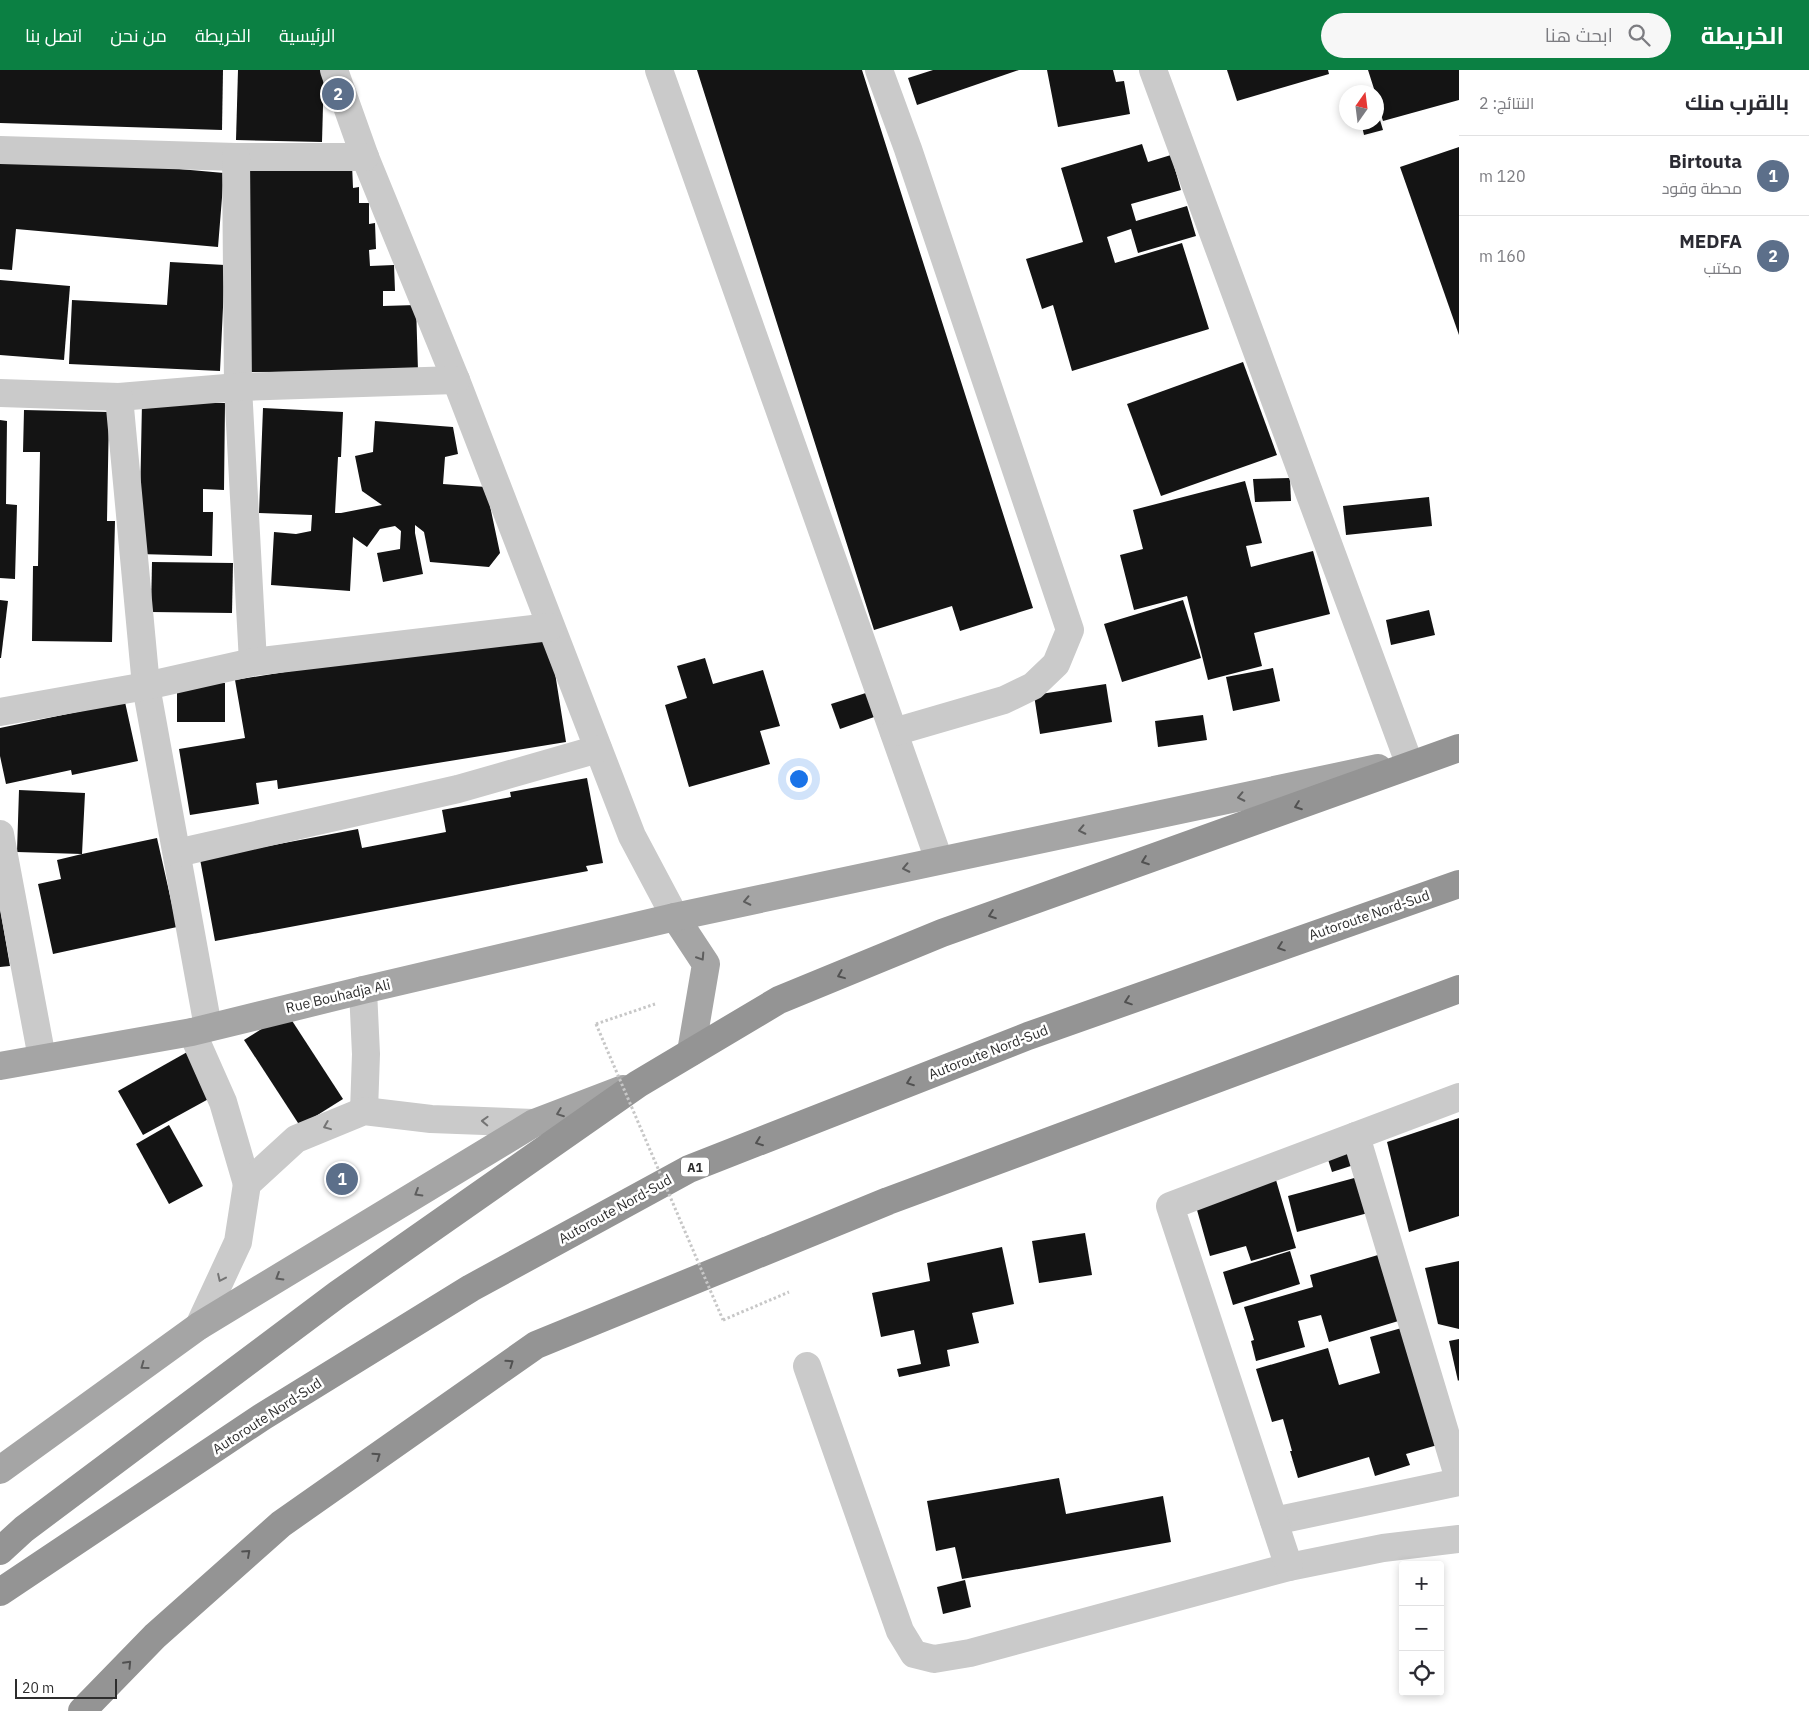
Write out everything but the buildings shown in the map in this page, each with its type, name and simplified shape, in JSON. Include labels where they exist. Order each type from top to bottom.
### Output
[{"type":"highway","points":[[0,1551],[24,1528],[338,1294],[638,1084],[779,1000],[942,933],[1459,747]]},
{"type":"highway","name":"Autoroute Nord-Sud","points":[[0,1592],[262,1418],[470,1288],[689,1169],[1028,1036],[1459,884]]},
{"type":"highway","points":[[82,1711],[155,1636],[281,1524],[536,1345],[888,1201],[1459,988]]},
{"type":"main road","name":"Rue Bouhadja Ali","points":[[0,1066],[200,1030],[675,917],[1408,760],[1459,747]]},
{"type":"main road","points":[[675,917],[706,964],[692,1052]]},
{"type":"main road","points":[[0,1470],[199,1326],[534,1123],[638,1084]]},
{"type":"street","points":[[334,70],[366,157],[456,380],[632,836],[675,917]]},
{"type":"street","points":[[660,70],[939,860]]},
{"type":"street","points":[[879,70],[908,149],[1070,630],[1056,664],[1033,686],[1004,700],[894,732]]},
{"type":"street","points":[[1153,70],[1408,760]]},
{"type":"street","points":[[0,150],[236,157],[366,157]]},
{"type":"street","points":[[236,157],[238,387],[253,662]]},
{"type":"street","points":[[0,393],[119,397],[238,387],[456,380]]},
{"type":"street","points":[[119,397],[146,686],[177,853],[200,1030],[248,1184],[238,1242],[199,1326]]},
{"type":"street","points":[[0,712],[146,686],[253,662],[550,627]]},
{"type":"street","points":[[177,853],[458,789],[598,750]]},
{"type":"street","points":[[0,834],[42,1058]]},
{"type":"street","points":[[363,990],[366,1054],[364,1111]]},
{"type":"street","points":[[1289,1567],[1170,1206],[1459,1097]]},
{"type":"street","points":[[248,1184],[296,1139],[364,1111],[431,1120],[534,1123]]},
{"type":"street","points":[[1274,1521],[1459,1480],[1356,1136]]},
{"type":"street","points":[[807,1366],[900,1631],[914,1654],[934,1659],[970,1653],[1289,1567],[1383,1548],[1459,1539]]},
{"type":"path","points":[[655,1004],[596,1024],[723,1320],[789,1292]]},
{"type":"place","name":"MEDFA","points":[[338,94]]},
{"type":"place","name":"Birtouta","points":[[342,1179]]}]
